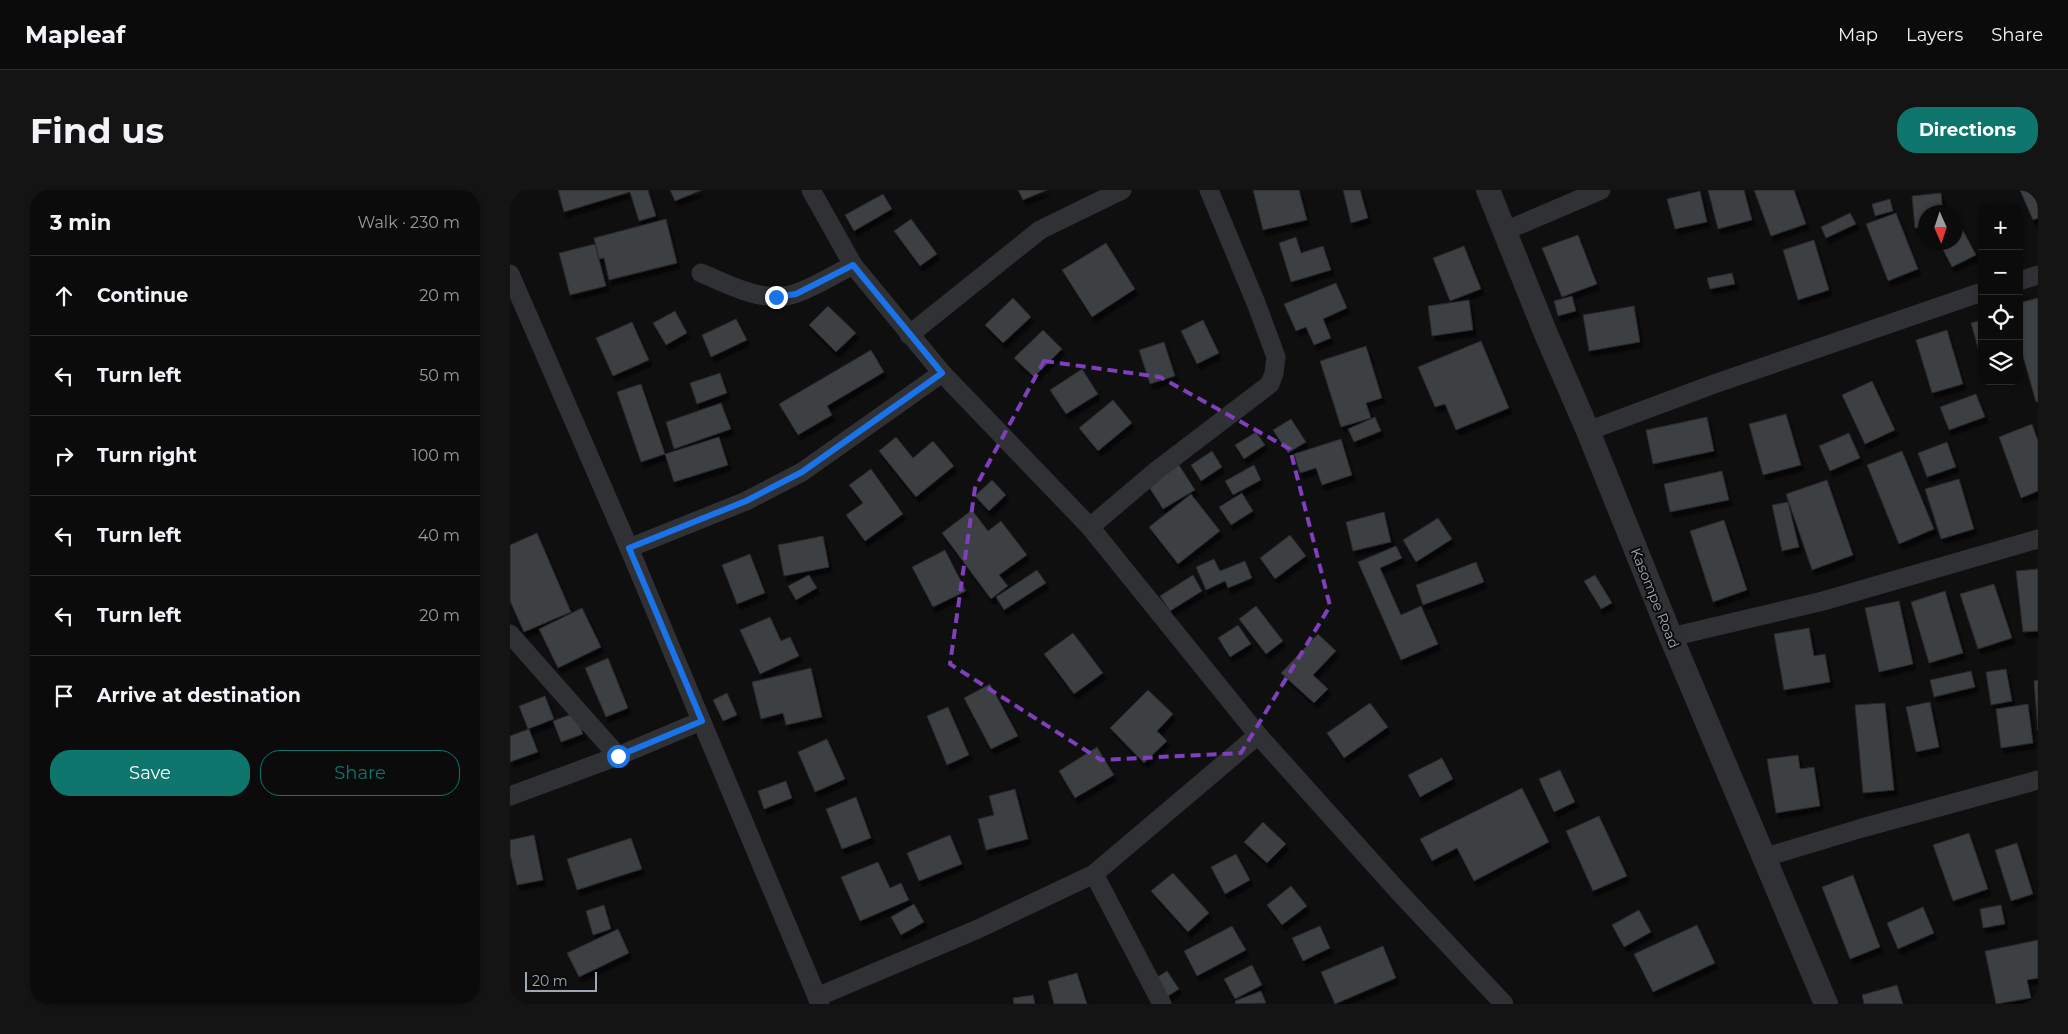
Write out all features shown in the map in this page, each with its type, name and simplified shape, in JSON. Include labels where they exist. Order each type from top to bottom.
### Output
[{"type":"street","points":[[811,190],[853,265],[909,335],[942,373],[1090,527],[1258,735],[1392,884],[1504,1004]]},
{"type":"street","points":[[909,335],[1040,230],[1122,190]]},
{"type":"street","points":[[1090,527],[1156,471],[1270,384],[1274,373],[1276,357],[1256,303],[1209,190]]},
{"type":"street","name":"Kasompe Road","points":[[1488,190],[1546,334],[1588,431],[1670,637],[1766,857],[1826,1004]]},
{"type":"street","points":[[1505,231],[1601,190]]},
{"type":"street","points":[[701,273],[753,294],[776,297],[796,294],[853,265]]},
{"type":"street","points":[[510,274],[629,548],[818,1001],[1094,874],[1258,735]]},
{"type":"street","points":[[2023,280],[2038,275]]},
{"type":"street","points":[[1588,431],[1714,384],[1978,293]]},
{"type":"street","points":[[629,548],[746,501],[802,472],[942,373]]},
{"type":"street","points":[[1670,637],[1823,601],[2038,539]]},
{"type":"street","points":[[510,634],[618,756]]},
{"type":"street","points":[[510,796],[618,756],[702,721]]},
{"type":"street","points":[[1766,857],[1853,830],[2038,780]]},
{"type":"street","points":[[1094,874],[1162,1004]]},
{"type":"highlighted area","points":[[1044,361],[1160,377],[1290,449],[1330,606],[1241,753],[1101,760],[950,664],[975,488]]},
{"type":"building","points":[[558,190],[648,190],[656,216],[639,221],[630,192],[564,212]]},
{"type":"building","points":[[670,190],[702,190],[675,201]]},
{"type":"building","points":[[1018,190],[1047,190],[1023,200]]},
{"type":"building","points":[[1253,190],[1299,190],[1307,220],[1263,230]]},
{"type":"building","points":[[1343,190],[1360,190],[1368,218],[1351,223]]},
{"type":"building","points":[[1708,190],[1744,190],[1752,220],[1718,229]]},
{"type":"building","points":[[1754,190],[1794,190],[1806,224],[1771,236]]},
{"type":"building","points":[[2020,190],[2038,190],[2038,218],[2033,220]]},
{"type":"building","points":[[1700,191],[1707,222],[1675,229],[1667,199]]},
{"type":"building","points":[[1941,193],[1942,205],[1918,205],[1918,228],[1915,228],[1912,196]]},
{"type":"building","points":[[883,194],[892,209],[854,231],[845,215]]},
{"type":"building","points":[[1890,199],[1893,211],[1875,216],[1872,204]]},
{"type":"building","points":[[1850,213],[1856,224],[1826,238],[1821,227]]},
{"type":"building","points":[[1896,213],[1918,269],[1888,281],[1866,224]]},
{"type":"building","points":[[666,219],[677,263],[609,280],[604,258],[599,259],[594,238]]},
{"type":"building","points":[[911,219],[937,254],[920,266],[894,231]]},
{"type":"building","points":[[1963,230],[1976,255],[1952,267],[1943,250],[1963,250]]},
{"type":"building","points":[[1578,235],[1597,284],[1562,297],[1542,248]]},
{"type":"building","points":[[1296,237],[1301,253],[1323,246],[1331,270],[1291,282],[1279,243]]},
{"type":"building","points":[[1814,240],[1829,290],[1798,300],[1783,250]]},
{"type":"building","points":[[1106,243],[1135,289],[1092,317],[1062,270]]},
{"type":"building","points":[[595,244],[606,286],[570,295],[559,253]]},
{"type":"building","points":[[1464,246],[1481,289],[1450,301],[1433,258]]},
{"type":"building","points":[[1732,273],[1735,284],[1710,289],[1707,278]]},
{"type":"building","points":[[1336,283],[1347,308],[1323,319],[1331,338],[1314,345],[1306,327],[1296,331],[1284,304]]},
{"type":"building","points":[[1572,296],[1576,311],[1558,316],[1554,301]]},
{"type":"building","points":[[1013,298],[1031,317],[1003,343],[985,325]]},
{"type":"building","points":[[2038,298],[2038,402],[2036,402],[2023,356],[2023,302]]},
{"type":"building","points":[[1469,300],[1473,330],[1432,336],[1428,306]]},
{"type":"building","points":[[828,306],[856,333],[836,352],[809,325]]},
{"type":"building","points":[[1634,306],[1640,342],[1589,351],[1583,315]]},
{"type":"building","points":[[675,311],[687,333],[666,345],[653,323]]},
{"type":"building","points":[[736,319],[747,340],[711,357],[702,335]]},
{"type":"building","points":[[1203,320],[1219,353],[1197,364],[1181,331]]},
{"type":"building","points":[[1978,321],[1978,348],[1971,323]]},
{"type":"building","points":[[632,322],[649,360],[613,376],[596,338]]},
{"type":"building","points":[[1043,330],[1062,349],[1034,377],[1014,358]]},
{"type":"building","points":[[1947,330],[1963,384],[1932,393],[1916,340]]},
{"type":"building","points":[[1481,341],[1509,408],[1456,430],[1445,404],[1435,407],[1418,367]]},
{"type":"building","points":[[1164,342],[1175,376],[1150,384],[1139,350]]},
{"type":"building","points":[[1366,346],[1382,398],[1366,403],[1371,418],[1341,427],[1320,361]]},
{"type":"building","points":[[871,350],[884,372],[827,406],[832,415],[798,435],[779,404]]},
{"type":"building","points":[[1082,369],[1098,394],[1066,414],[1050,390]]},
{"type":"building","points":[[720,373],[727,393],[697,404],[690,383]]},
{"type":"building","points":[[1872,381],[1895,430],[1865,444],[1842,395]]},
{"type":"building","points":[[641,384],[665,454],[641,462],[617,392]]},
{"type":"building","points":[[1976,394],[1985,417],[1949,430],[1940,407]]},
{"type":"building","points":[[1113,400],[1132,423],[1098,451],[1079,428]]},
{"type":"building","points":[[721,403],[731,429],[674,449],[666,422]]},
{"type":"building","points":[[1786,414],[1801,465],[1763,475],[1749,424]]},
{"type":"building","points":[[1375,417],[1381,431],[1354,442],[1348,429]]},
{"type":"building","points":[[1707,417],[1714,451],[1653,464],[1646,430]]},
{"type":"building","points":[[1291,419],[1306,442],[1288,453],[1273,430]]},
{"type":"building","points":[[2032,424],[2038,441],[2038,491],[2021,498],[1999,437]]},
{"type":"building","points":[[1256,432],[1265,445],[1244,459],[1235,445]]},
{"type":"building","points":[[1849,433],[1860,458],[1830,471],[1819,446]]},
{"type":"building","points":[[719,437],[728,465],[674,482],[665,454]]},
{"type":"building","points":[[896,437],[913,458],[933,441],[954,466],[916,497],[879,451]]},
{"type":"building","points":[[1341,439],[1352,475],[1322,485],[1316,468],[1300,473],[1294,454]]},
{"type":"building","points":[[1947,442],[1956,467],[1927,477],[1918,453]]},
{"type":"building","points":[[1212,451],[1222,467],[1201,481],[1191,465]]},
{"type":"building","points":[[1902,451],[1934,529],[1899,544],[1867,465]]},
{"type":"building","points":[[1179,465],[1195,490],[1163,509],[1147,484]]},
{"type":"building","points":[[1254,465],[1261,480],[1233,495],[1225,481]]},
{"type":"building","points":[[871,469],[903,514],[865,541],[846,515],[863,503],[849,485]]},
{"type":"building","points":[[1722,471],[1729,500],[1670,512],[1664,484]]},
{"type":"building","points":[[1959,479],[1974,529],[1941,539],[1925,489]]},
{"type":"building","points":[[992,480],[1006,495],[989,511],[975,496]]},
{"type":"building","points":[[1827,480],[1853,555],[1812,570],[1786,494]]},
{"type":"building","points":[[1242,493],[1253,511],[1231,525],[1219,507]]},
{"type":"building","points":[[1191,494],[1220,531],[1178,564],[1149,527]]},
{"type":"building","points":[[1788,502],[1799,547],[1782,551],[1772,505]]},
{"type":"building","points":[[972,510],[988,531],[1001,521],[1027,555],[999,575],[1008,586],[991,599],[942,533]]},
{"type":"building","points":[[1384,512],[1391,542],[1353,551],[1346,522]]},
{"type":"building","points":[[1438,518],[1452,539],[1416,562],[1403,540]]},
{"type":"building","points":[[1724,520],[1747,590],[1713,602],[1690,531]]},
{"type":"building","points":[[537,533],[571,612],[524,632],[510,601],[510,545]]},
{"type":"building","points":[[1290,535],[1306,556],[1275,579],[1260,558]]},
{"type":"building","points":[[823,536],[829,567],[784,576],[778,545]]},
{"type":"building","points":[[1396,546],[1402,558],[1380,568],[1401,615],[1421,606],[1438,644],[1401,660],[1358,562]]},
{"type":"building","points":[[945,550],[966,591],[933,607],[912,567]]},
{"type":"building","points":[[750,554],[765,593],[737,604],[722,565]]},
{"type":"building","points":[[1214,559],[1220,571],[1245,561],[1252,578],[1228,588],[1225,581],[1206,590],[1196,567]]},
{"type":"building","points":[[1476,562],[1484,582],[1423,605],[1416,585]]},
{"type":"building","points":[[2038,569],[2038,631],[2023,632],[2016,571]]},
{"type":"building","points":[[1037,570],[1046,583],[1004,610],[996,597]]},
{"type":"building","points":[[809,575],[817,588],[796,600],[788,586]]},
{"type":"building","points":[[1193,575],[1202,591],[1170,611],[1160,596]]},
{"type":"building","points":[[1595,575],[1612,603],[1601,609],[1584,581]]},
{"type":"building","points":[[1994,584],[2012,638],[1978,649],[1960,594]]},
{"type":"building","points":[[1945,591],[1963,653],[1929,663],[1911,602]]},
{"type":"building","points":[[1899,601],[1913,664],[1879,672],[1865,608]]},
{"type":"building","points":[[1256,606],[1283,641],[1266,654],[1239,619]]},
{"type":"building","points":[[582,608],[601,647],[558,668],[539,629]]},
{"type":"building","points":[[770,617],[781,641],[790,637],[799,656],[760,674],[740,630]]},
{"type":"building","points":[[1238,625],[1251,644],[1230,657],[1218,638]]},
{"type":"building","points":[[1809,628],[1814,656],[1825,654],[1830,682],[1784,690],[1774,634]]},
{"type":"building","points":[[1073,633],[1103,673],[1074,694],[1044,654]]},
{"type":"building","points":[[1318,634],[1336,651],[1313,675],[1328,689],[1314,703],[1281,673]]},
{"type":"building","points":[[608,658],[628,708],[606,717],[585,668]]},
{"type":"building","points":[[811,668],[822,717],[786,725],[783,713],[761,719],[752,682]]},
{"type":"building","points":[[2006,669],[2012,701],[1991,705],[1986,672]]},
{"type":"building","points":[[1971,671],[1975,687],[1934,697],[1930,680]]},
{"type":"building","points":[[2038,680],[2038,731],[2034,681]]},
{"type":"building","points":[[990,684],[1018,736],[991,749],[964,698]]},
{"type":"building","points":[[1148,690],[1173,714],[1157,731],[1167,741],[1144,763],[1110,728]]},
{"type":"building","points":[[727,693],[737,715],[723,721],[713,700]]},
{"type":"building","points":[[545,696],[554,719],[528,729],[519,706]]},
{"type":"building","points":[[1930,702],[1939,747],[1916,752],[1906,707]]},
{"type":"building","points":[[1370,703],[1388,727],[1344,758],[1327,733]]},
{"type":"building","points":[[1885,703],[1894,790],[1863,793],[1855,705]]},
{"type":"building","points":[[2028,704],[2033,743],[2001,748],[1996,709]]},
{"type":"building","points":[[948,707],[969,755],[947,765],[927,716]]},
{"type":"building","points":[[575,713],[583,734],[561,742],[553,721]]},
{"type":"building","points":[[529,729],[538,752],[510,762],[510,736]]},
{"type":"building","points":[[827,739],[845,779],[815,792],[798,752]]},
{"type":"building","points":[[1097,747],[1114,775],[1075,798],[1059,771]]},
{"type":"building","points":[[1798,755],[1800,769],[1814,767],[1820,806],[1776,813],[1767,759]]},
{"type":"building","points":[[1442,758],[1453,779],[1420,797],[1408,775]]},
{"type":"building","points":[[1560,770],[1575,802],[1554,812],[1539,779]]},
{"type":"building","points":[[786,781],[792,798],[764,809],[758,791]]},
{"type":"building","points":[[1522,788],[1549,842],[1474,881],[1457,848],[1432,861],[1420,839]]},
{"type":"building","points":[[1015,789],[1028,839],[986,850],[978,819],[994,815],[989,796]]},
{"type":"building","points":[[856,797],[871,838],[842,849],[826,809]]},
{"type":"building","points":[[1599,816],[1627,876],[1593,891],[1566,831]]},
{"type":"building","points":[[1263,822],[1286,844],[1267,863],[1244,842]]},
{"type":"building","points":[[1969,833],[1988,889],[1953,901],[1933,845]]},
{"type":"building","points":[[534,835],[543,880],[517,885],[510,854],[510,840]]},
{"type":"building","points":[[950,835],[962,864],[919,881],[907,853]]},
{"type":"building","points":[[631,838],[642,869],[577,890],[567,859]]},
{"type":"building","points":[[2017,843],[2033,894],[2011,901],[1995,850]]},
{"type":"building","points":[[1236,854],[1250,880],[1225,894],[1211,867]]},
{"type":"building","points":[[878,862],[890,888],[901,883],[909,900],[860,921],[841,877]]},
{"type":"building","points":[[1173,873],[1209,913],[1188,932],[1151,891]]},
{"type":"building","points":[[1853,875],[1880,947],[1850,959],[1822,887]]},
{"type":"building","points":[[1291,886],[1307,906],[1282,925],[1267,905]]},
{"type":"building","points":[[914,904],[924,922],[901,935],[891,917]]},
{"type":"building","points":[[604,905],[611,929],[593,935],[586,911]]},
{"type":"building","points":[[2001,905],[2005,924],[1983,928],[1980,909]]},
{"type":"building","points":[[1923,907],[1934,933],[1898,949],[1887,923]]},
{"type":"building","points":[[1639,910],[1651,932],[1624,947],[1612,925]]},
{"type":"building","points":[[1697,925],[1715,963],[1653,992],[1634,954]]},
{"type":"building","points":[[1232,926],[1246,950],[1197,976],[1184,951]]},
{"type":"building","points":[[1320,926],[1330,948],[1303,961],[1292,938]]},
{"type":"building","points":[[618,929],[629,953],[579,977],[567,953]]},
{"type":"building","points":[[2038,940],[2038,978],[2027,980],[2031,998],[1996,1004],[1985,951]]},
{"type":"building","points":[[1383,946],[1396,978],[1335,1004],[1321,972]]},
{"type":"building","points":[[1252,965],[1262,985],[1235,999],[1224,979]]},
{"type":"building","points":[[1167,971],[1179,989],[1168,996],[1156,978]]},
{"type":"building","points":[[1077,973],[1087,1004],[1054,1004],[1048,981]]},
{"type":"building","points":[[1897,985],[1903,1004],[1864,1004],[1862,995]]},
{"type":"building","points":[[1261,991],[1266,1003],[1236,1004],[1235,1001]]},
{"type":"building","points":[[1033,995],[1035,1004],[1014,1004],[1013,998]]},
{"type":"route","points":[[618,756],[702,721],[629,548],[746,501],[802,472],[942,373],[853,265],[796,294],[776,297]]}]
